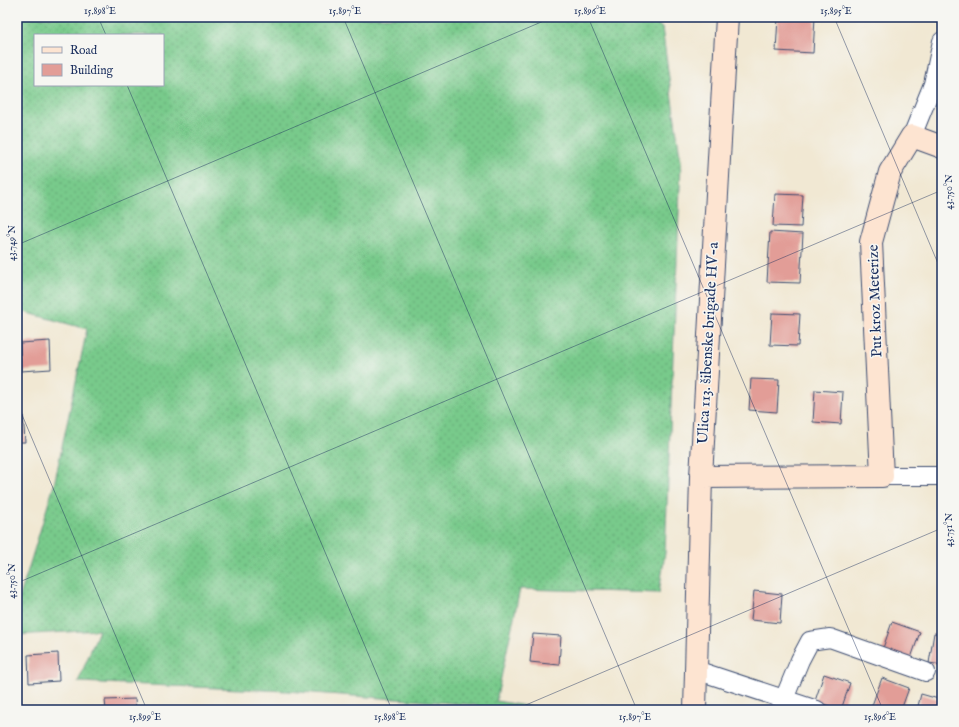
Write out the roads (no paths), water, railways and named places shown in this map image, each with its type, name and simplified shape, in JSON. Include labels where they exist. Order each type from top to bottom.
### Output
[{"type":"main road","name":"Ulica 113. šibenske brigade HV-a","points":[[695,710],[701,478],[727,17]]},
{"type":"main road","points":[[912,136],[942,147]]},
{"type":"main road","name":"Put kroz Meterize","points":[[882,476],[872,242],[890,172],[912,136]]},
{"type":"main road","points":[[701,478],[882,476]]},
{"type":"street","name":"Put kroz Meterize","points":[[912,136],[933,84],[942,41]]},
{"type":"street","points":[[882,476],[942,476]]},
{"type":"street","points":[[784,699],[800,660],[810,641],[830,638],[926,672]]},
{"type":"street","points":[[696,670],[817,710]]}]
